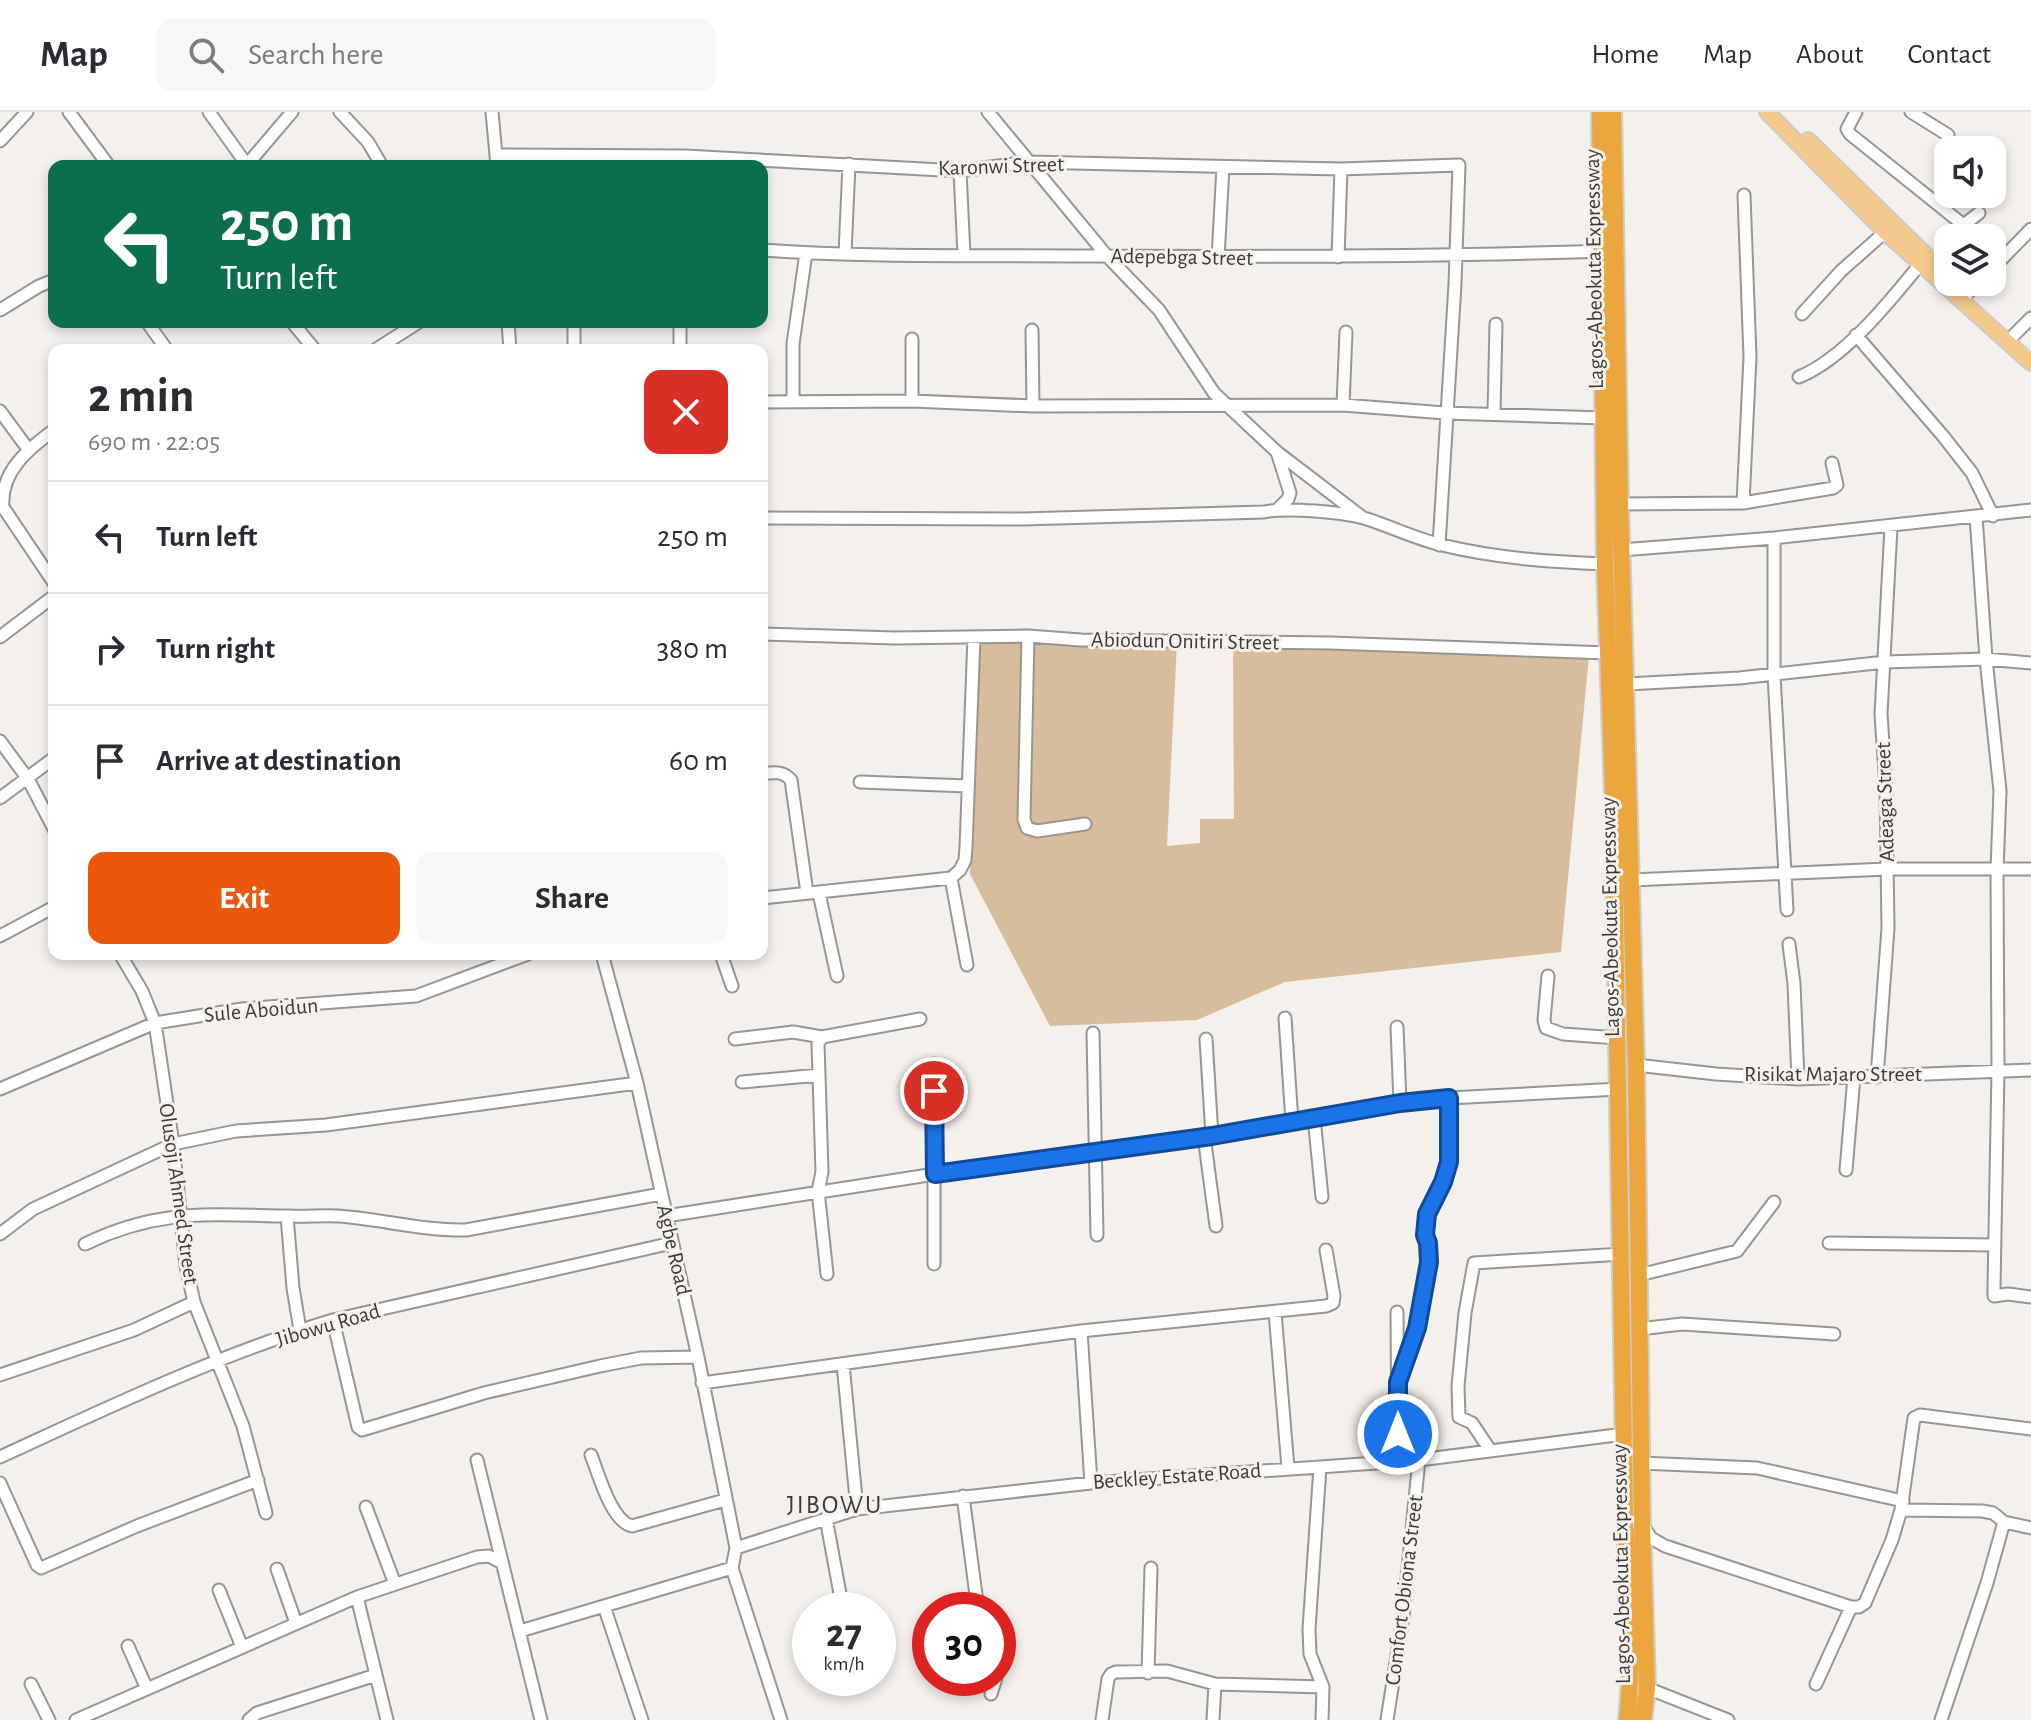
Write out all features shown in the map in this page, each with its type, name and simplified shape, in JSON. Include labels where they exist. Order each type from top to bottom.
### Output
[{"type":"highway","name":"Lagos-Abeokuta Expressway","points":[[1600,112],[1608,182],[1627,684],[1636,1065],[1641,1463],[1634,1522],[1631,1682],[1627,1720]]},
{"type":"highway","name":"Lagos-Abeokuta Expressway","points":[[1613,112],[1602,251],[1605,564],[1623,1254],[1624,1434],[1647,1688],[1643,1720]]},
{"type":"main road","points":[[1594,112],[1608,182]]},
{"type":"main road","points":[[1608,182],[1620,112]]},
{"type":"main road","points":[[1767,112],[1885,232],[2031,350]]},
{"type":"main road","points":[[1780,112],[1934,263]]},
{"type":"main road","points":[[1964,297],[2031,363]]},
{"type":"street","points":[[0,141],[27,112]]},
{"type":"street","points":[[69,112],[105,160]]},
{"type":"street","points":[[209,112],[243,160]]},
{"type":"street","points":[[252,160],[292,112]]},
{"type":"street","points":[[340,112],[368,142],[378,160]]},
{"type":"street","points":[[492,112],[497,160]]},
{"type":"street","points":[[988,112],[1107,256],[1159,310],[1214,393],[1277,452],[1362,517]]},
{"type":"street","points":[[1856,112],[1847,129],[1850,134],[1961,223],[1965,224],[1979,213]]},
{"type":"street","points":[[1911,112],[1948,135]]},
{"type":"street","name":"Karonwi Street","points":[[768,163],[960,171],[1029,162],[1341,169],[1459,165],[1455,256]]},
{"type":"street","points":[[845,254],[849,164]]},
{"type":"street","points":[[1218,258],[1223,167]]},
{"type":"street","points":[[1338,257],[1341,169]]},
{"type":"street","points":[[960,171],[964,255]]},
{"type":"street","points":[[1743,503],[1750,357],[1744,195]]},
{"type":"street","points":[[2006,255],[2031,229]]},
{"type":"street","points":[[1802,314],[1841,271],[1885,232]]},
{"type":"street","name":"Adepebga Street","points":[[768,250],[1218,258],[1602,251]]},
{"type":"street","points":[[793,401],[793,344],[806,253]]},
{"type":"street","points":[[1439,545],[1455,256]]},
{"type":"street","points":[[1799,377],[1821,364],[1882,311],[1921,263]]},
{"type":"street","points":[[0,310],[48,282]]},
{"type":"street","points":[[2014,335],[2031,318]]},
{"type":"street","points":[[1494,413],[1496,324]]},
{"type":"street","points":[[297,328],[310,344]]},
{"type":"street","points":[[382,344],[399,328]]},
{"type":"street","points":[[1032,330],[1033,406]]},
{"type":"street","points":[[1343,405],[1346,332]]},
{"type":"street","points":[[1856,335],[1972,473],[1993,516]]},
{"type":"street","points":[[912,339],[912,401]]},
{"type":"street","points":[[768,402],[912,401],[1033,406],[1343,405],[1445,413],[1604,418]]},
{"type":"street","points":[[0,411],[28,449]]},
{"type":"street","points":[[48,434],[28,449],[2,484],[3,507],[48,574]]},
{"type":"street","points":[[1277,452],[1290,493],[1278,509]]},
{"type":"street","points":[[1620,504],[1743,503],[1833,488],[1837,485],[1832,463]]},
{"type":"street","points":[[768,518],[1023,519],[1264,512],[1278,509],[1362,517],[1439,545],[1493,555],[1605,564]]},
{"type":"street","points":[[1621,550],[1891,527],[2031,510]]},
{"type":"street","points":[[1976,516],[1986,659],[2000,791],[1994,1296],[2031,1297]]},
{"type":"street","name":"Adeaga Street","points":[[1877,1077],[1888,928],[1886,789],[1881,714],[1891,527]]},
{"type":"street","points":[[1774,538],[1774,675],[1787,910]]},
{"type":"street","points":[[0,637],[48,601]]},
{"type":"street","name":"Abiodun Onitiri Street","points":[[768,634],[1028,636],[1081,640],[1331,643],[1608,653]]},
{"type":"street","points":[[1028,636],[1024,819],[1027,828],[1037,831],[1085,824]]},
{"type":"street","points":[[768,897],[951,878],[960,870],[965,860],[974,637]]},
{"type":"street","points":[[1627,684],[1774,675],[1885,662],[1986,659],[2031,663]]},
{"type":"street","points":[[0,741],[28,779],[48,817]]},
{"type":"street","points":[[0,798],[48,763]]},
{"type":"street","points":[[768,773],[785,774],[791,780],[813,893],[837,976]]},
{"type":"street","points":[[860,782],[968,786]]},
{"type":"street","points":[[1631,880],[1887,869],[2031,869]]},
{"type":"street","points":[[951,878],[967,965]]},
{"type":"street","points":[[0,936],[48,910]]},
{"type":"street","points":[[1789,944],[1798,1079]]},
{"type":"street","name":"Olusoji Ahmed Street","points":[[124,960],[142,991],[155,1023],[173,1144],[179,1216],[194,1302],[243,1426],[266,1513]]},
{"type":"street","name":"Sule Aboidun","points":[[0,1089],[155,1023],[242,1009],[416,996],[512,960]]},
{"type":"street","name":"Agbe Road","points":[[604,960],[637,1083],[698,1357],[736,1548]]},
{"type":"street","points":[[723,960],[732,986]]},
{"type":"street","points":[[1548,976],[1546,1028],[1563,1034],[1617,1038]]},
{"type":"street","points":[[1285,1018],[1292,1122]]},
{"type":"street","points":[[735,1039],[793,1032],[822,1037],[920,1019]]},
{"type":"street","points":[[1397,1027],[1400,1103]]},
{"type":"street","points":[[1093,1033],[1097,1235]]},
{"type":"street","points":[[822,1037],[818,1044],[822,1172],[818,1191],[827,1274]]},
{"type":"street","points":[[1206,1039],[1208,1136],[1216,1226]]},
{"type":"street","points":[[934,1064],[934,1264]]},
{"type":"street","name":"Risikat Majaro Street","points":[[1636,1065],[1798,1079],[2031,1070]]},
{"type":"street","points":[[742,1082],[819,1075]]},
{"type":"street","points":[[1846,1170],[1854,1077]]},
{"type":"street","points":[[0,1234],[33,1209],[173,1144],[236,1131],[326,1125],[637,1083]]},
{"type":"street","points":[[666,1216],[818,1191],[1208,1136],[1400,1103],[1619,1089]]},
{"type":"street","points":[[1398,1382],[1417,1328],[1427,1275],[1427,1214],[1449,1162],[1449,1098]]},
{"type":"street","points":[[1314,1118],[1322,1197]]},
{"type":"street","points":[[85,1244],[147,1220],[179,1216],[243,1213],[338,1216],[443,1230],[466,1230],[661,1194]]},
{"type":"street","points":[[1639,1275],[1737,1251],[1774,1202]]},
{"type":"street","points":[[287,1216],[300,1330]]},
{"type":"street","name":"Jibowu Road","points":[[0,1457],[217,1360],[300,1330],[672,1243]]},
{"type":"street","points":[[1829,1243],[1994,1245]]},
{"type":"street","points":[[702,1383],[1081,1331],[1275,1312],[1333,1303],[1326,1250]]},
{"type":"street","points":[[1490,1450],[1472,1423],[1459,1417],[1465,1313],[1474,1263],[1623,1254]]},
{"type":"street","points":[[0,1375],[134,1330],[194,1302]]},
{"type":"street","points":[[1275,1312],[1288,1468]]},
{"type":"street","points":[[1397,1312],[1398,1461]]},
{"type":"street","points":[[333,1320],[358,1427],[362,1430],[484,1393],[600,1366],[641,1358],[698,1357]]},
{"type":"street","points":[[1639,1329],[1707,1325],[1834,1334]]},
{"type":"street","points":[[1081,1331],[1091,1483]]},
{"type":"street","points":[[843,1364],[857,1509]]},
{"type":"street","points":[[1634,1522],[1665,1546],[1859,1607],[1865,1603],[1892,1540],[1902,1506],[1914,1418],[1920,1415],[2031,1429]]},
{"type":"street","name":"Beckley Estate Road","points":[[736,1548],[857,1509],[1091,1483],[1419,1460],[1624,1434]]},
{"type":"street","points":[[591,1455],[614,1511],[626,1524],[632,1526],[725,1500]]},
{"type":"street","points":[[477,1460],[541,1720]]},
{"type":"street","name":"Comfort Obiona Street","points":[[1387,1720],[1403,1617],[1419,1460]]},
{"type":"street","points":[[1641,1463],[1757,1468],[1902,1506],[1993,1513],[2004,1522],[2031,1528]]},
{"type":"street","points":[[1320,1467],[1309,1643],[1314,1671],[1323,1687],[1322,1720]]},
{"type":"street","points":[[0,1483],[41,1568],[137,1526],[258,1480]]},
{"type":"street","points":[[963,1496],[976,1592]]},
{"type":"street","points":[[366,1507],[395,1584]]},
{"type":"street","points":[[826,1518],[840,1592]]},
{"type":"street","points":[[1941,1720],[2004,1522]]},
{"type":"street","points":[[736,1548],[732,1568],[781,1720]]},
{"type":"street","points":[[77,1720],[357,1597],[477,1557],[489,1556],[502,1563]]},
{"type":"street","points":[[520,1631],[732,1568]]},
{"type":"street","points":[[1148,1673],[1151,1568]]},
{"type":"street","points":[[277,1569],[296,1623]]},
{"type":"street","points":[[219,1590],[242,1647]]},
{"type":"street","points":[[357,1597],[387,1720]]},
{"type":"street","points":[[604,1606],[642,1720]]},
{"type":"street","points":[[1816,1684],[1851,1607]]},
{"type":"street","points":[[128,1646],[147,1689]]},
{"type":"street","points":[[1102,1720],[1111,1674],[1167,1671],[1215,1684],[1323,1687]]},
{"type":"street","points":[[249,1720],[257,1713],[376,1675]]},
{"type":"street","points":[[31,1684],[49,1720]]},
{"type":"street","points":[[1213,1720],[1215,1684]]},
{"type":"street","points":[[1647,1688],[1728,1720]]},
{"type":"shaded area","points":[[974,641],[1177,642],[1167,846],[1200,843],[1200,819],[1234,819],[1233,642],[1590,645],[1561,952],[1285,982],[1197,1020],[1050,1026],[970,874]]},
{"type":"district","name":"JIBOWU","points":[[835,1505]]},
{"type":"route","points":[[934,1091],[935,1174],[1212,1136],[1400,1103],[1449,1098],[1449,1162],[1447,1173],[1427,1214],[1425,1235],[1429,1262],[1417,1328],[1398,1382],[1398,1434]]}]
